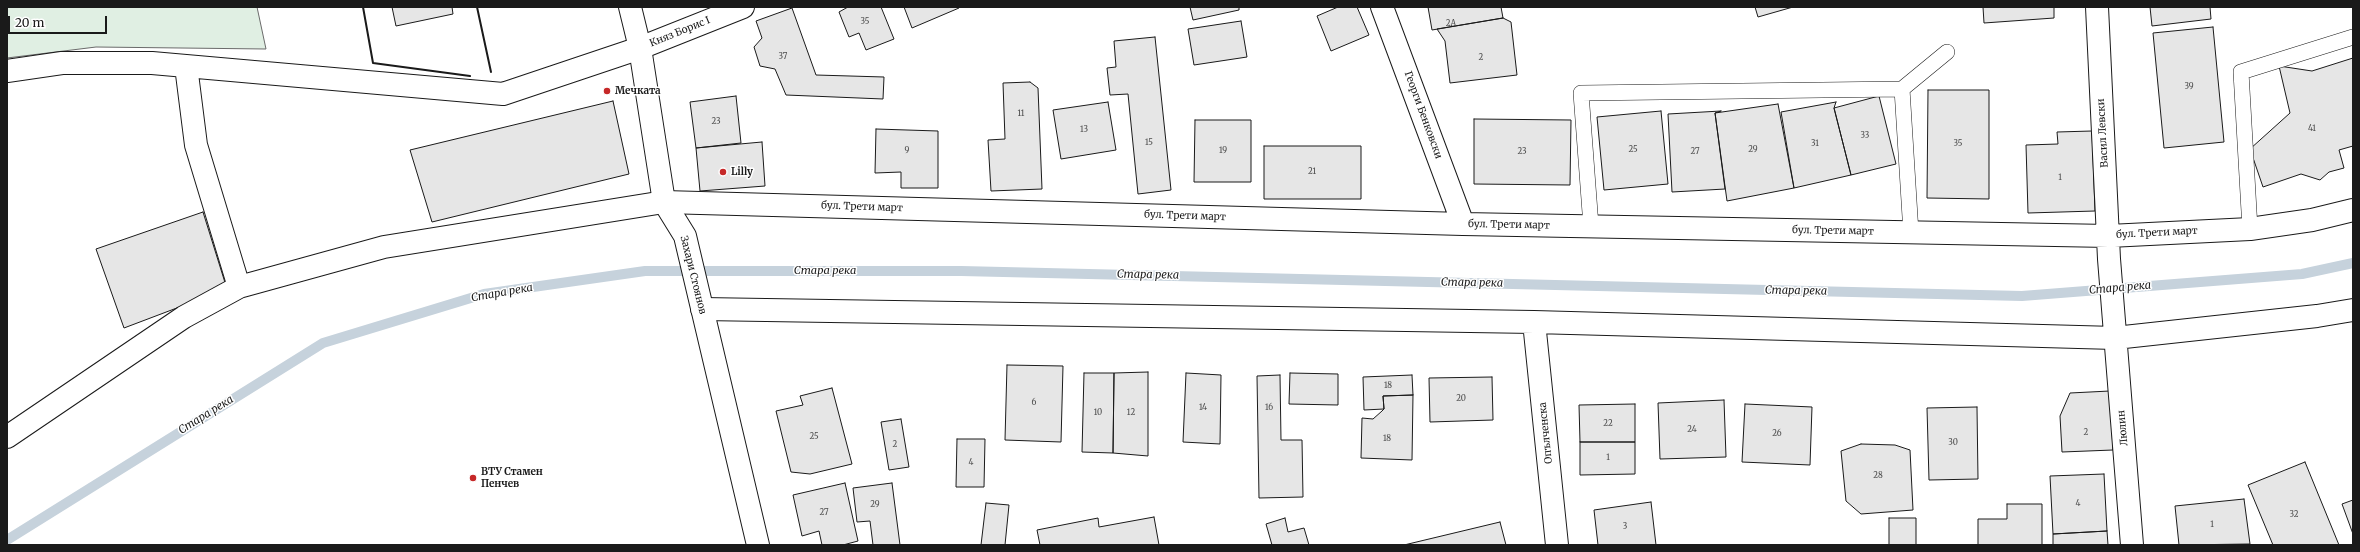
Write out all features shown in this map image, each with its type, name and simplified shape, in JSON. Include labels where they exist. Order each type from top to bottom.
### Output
[{"type":"street","name":"Захари Стоянов","points":[[630,7],[640,48],[664,202],[685,236],[758,545]]},
{"type":"street","name":"Княз Борис I","points":[[7,71],[62,63],[152,63],[503,94],[640,48],[743,7]]},
{"type":"street","name":"Георги Бенковски","points":[[1382,7],[1463,224]]},
{"type":"street","name":"Васил Левски","points":[[2097,7],[2109,259],[2113,311]]},
{"type":"street","points":[[186,66],[196,145],[238,287]]},
{"type":"street","name":"бул. Трети март","points":[[7,437],[184,317],[238,287],[384,247],[664,202],[1463,224],[2108,236],[2250,229],[2312,220],[2353,210]]},
{"type":"street","points":[[700,302],[1534,322],[2115,338],[2317,316],[2353,310]]},
{"type":"street","name":"Люлин","points":[[2113,311],[2132,545]]},
{"type":"street","name":"Опълченска","points":[[1534,322],[1557,545]]},
{"type":"lane","points":[[2250,229],[2241,72],[2353,37]]},
{"type":"lane","points":[[1591,226],[1581,93],[1902,89],[1948,52]]},
{"type":"lane","points":[[1902,89],[1911,233]]},
{"type":"green space","points":[[7,7],[257,7],[266,49],[96,47],[7,58]]},
{"type":"building","points":[[392,7],[452,7],[453,14],[396,26]]},
{"type":"building","points":[[848,7],[881,7],[894,39],[866,50],[859,33],[849,37],[839,12]]},
{"type":"building","points":[[904,7],[959,7],[959,8],[912,28]]},
{"type":"building","points":[[1190,7],[1239,7],[1239,10],[1193,20]]},
{"type":"building","points":[[1338,7],[1357,7],[1369,35],[1331,51],[1317,16]]},
{"type":"building","points":[[1428,7],[1501,7],[1503,18],[1432,30]]},
{"type":"building","points":[[1755,7],[1793,7],[1758,17]]},
{"type":"building","points":[[1983,7],[2054,7],[2054,18],[1984,23]]},
{"type":"building","points":[[2150,7],[2210,7],[2211,19],[2152,26]]},
{"type":"building","points":[[792,8],[816,75],[884,77],[883,99],[786,95],[775,69],[760,66],[754,47],[762,38],[756,21]]},
{"type":"building","points":[[1503,18],[1511,22],[1517,75],[1450,83],[1445,41],[1437,29]]},
{"type":"building","points":[[1241,21],[1247,57],[1194,65],[1188,29]]},
{"type":"building","points":[[2213,27],[2224,142],[2164,148],[2153,33]]},
{"type":"building","points":[[1155,37],[1171,190],[1138,194],[1128,94],[1110,95],[1107,68],[1116,67],[1114,41]]},
{"type":"building","points":[[2353,58],[2353,146],[2339,150],[2344,168],[2329,172],[2320,180],[2301,174],[2263,187],[2250,149],[2290,113],[2279,66],[2312,71]]},
{"type":"building","points":[[1030,82],[1038,88],[1042,189],[991,191],[988,140],[1005,139],[1003,83]]},
{"type":"building","points":[[1928,90],[1989,90],[1989,199],[1927,198]]},
{"type":"building","points":[[736,96],[741,143],[696,148],[690,102]]},
{"type":"building","points":[[1879,96],[1896,164],[1851,175],[1834,108]]},
{"type":"building","points":[[613,101],[629,174],[432,222],[410,150]]},
{"type":"building","points":[[1108,102],[1116,150],[1061,159],[1053,110]]},
{"type":"building","points":[[1836,102],[1834,108],[1851,175],[1794,188],[1781,112]]},
{"type":"building","points":[[1778,104],[1794,188],[1727,201],[1715,113]]},
{"type":"building","points":[[1661,111],[1668,184],[1604,190],[1597,117]]},
{"type":"building","points":[[1721,111],[1715,113],[1725,189],[1672,192],[1668,114]]},
{"type":"building","points":[[1474,119],[1571,120],[1570,185],[1474,184]]},
{"type":"building","points":[[1195,120],[1251,120],[1251,182],[1194,182]]},
{"type":"building","points":[[876,129],[938,131],[938,188],[901,188],[901,172],[875,173]]},
{"type":"building","points":[[2092,131],[2095,211],[2028,213],[2026,145],[2058,144],[2057,132]]},
{"type":"building","points":[[762,142],[765,186],[700,191],[696,148]]},
{"type":"building","points":[[1264,146],[1361,146],[1361,199],[1264,199]]},
{"type":"building","points":[[203,212],[227,289],[124,328],[96,249]]},
{"type":"building","points":[[1007,365],[1063,366],[1061,442],[1005,440]]},
{"type":"building","points":[[1148,372],[1148,456],[1113,453],[1114,373]]},
{"type":"building","points":[[1084,373],[1114,373],[1113,453],[1082,452]]},
{"type":"building","points":[[1186,373],[1221,375],[1220,444],[1183,442]]},
{"type":"building","points":[[1290,373],[1338,374],[1338,405],[1289,404]]},
{"type":"building","points":[[1280,375],[1281,440],[1302,440],[1303,497],[1259,498],[1257,376]]},
{"type":"building","points":[[1412,375],[1413,395],[1383,396],[1384,409],[1364,410],[1363,377]]},
{"type":"building","points":[[1492,377],[1493,420],[1430,422],[1429,378]]},
{"type":"building","points":[[832,388],[852,464],[810,474],[791,472],[776,411],[803,405],[800,396]]},
{"type":"building","points":[[2110,391],[2113,450],[2062,452],[2060,416],[2070,393]]},
{"type":"building","points":[[1413,395],[1412,460],[1361,458],[1362,418],[1373,419],[1384,409],[1383,396]]},
{"type":"building","points":[[1724,400],[1726,457],[1660,459],[1658,403]]},
{"type":"building","points":[[1635,404],[1635,442],[1580,442],[1579,405]]},
{"type":"building","points":[[1745,404],[1812,407],[1810,465],[1742,462]]},
{"type":"building","points":[[1977,407],[1978,479],[1929,480],[1927,408]]},
{"type":"building","points":[[901,419],[909,467],[889,470],[881,422]]},
{"type":"building","points":[[957,439],[985,439],[984,487],[956,487]]},
{"type":"building","points":[[1580,442],[1635,442],[1635,474],[1580,475]]},
{"type":"building","points":[[1861,444],[1895,445],[1910,450],[1913,510],[1861,514],[1846,501],[1841,451]]},
{"type":"building","points":[[2305,462],[2339,545],[2273,545],[2248,485]]},
{"type":"building","points":[[2104,474],[2107,531],[2053,534],[2050,476]]},
{"type":"building","points":[[845,483],[858,541],[843,545],[822,545],[819,531],[802,536],[793,495]]},
{"type":"building","points":[[892,483],[900,545],[873,545],[870,521],[857,522],[853,488]]},
{"type":"building","points":[[2244,499],[2250,544],[2179,545],[2175,506]]},
{"type":"building","points":[[2353,500],[2353,534],[2342,504]]},
{"type":"building","points":[[1651,502],[1656,545],[1598,545],[1594,510]]},
{"type":"building","points":[[986,503],[1009,505],[1005,545],[981,545]]},
{"type":"building","points":[[2007,504],[2042,504],[2042,545],[1978,545],[1978,519],[2007,519]]},
{"type":"building","points":[[1154,517],[1159,545],[1040,545],[1037,530],[1098,518],[1099,527]]},
{"type":"building","points":[[1285,518],[1288,532],[1304,528],[1309,545],[1272,545],[1266,524]]},
{"type":"building","points":[[1889,518],[1916,518],[1916,545],[1889,545]]},
{"type":"building","points":[[1500,522],[1506,545],[1404,545]]},
{"type":"building","points":[[2107,531],[2108,545],[2053,545],[2053,534]]},
{"type":"waterway","name":"Стара река","points":[[7,540],[323,343],[484,294],[645,271],[961,271],[2022,296],[2302,274],[2353,263]]},
{"type":"wall","points":[[363,7],[373,63],[470,76]]},
{"type":"wall","points":[[477,7],[491,72]]},
{"type":"place","name":"Мечката","points":[[607,91]]},
{"type":"place","name":"Lilly","points":[[723,172]]},
{"type":"place","name":"ВТУ Стамен Пенчев","points":[[473,478]]}]
